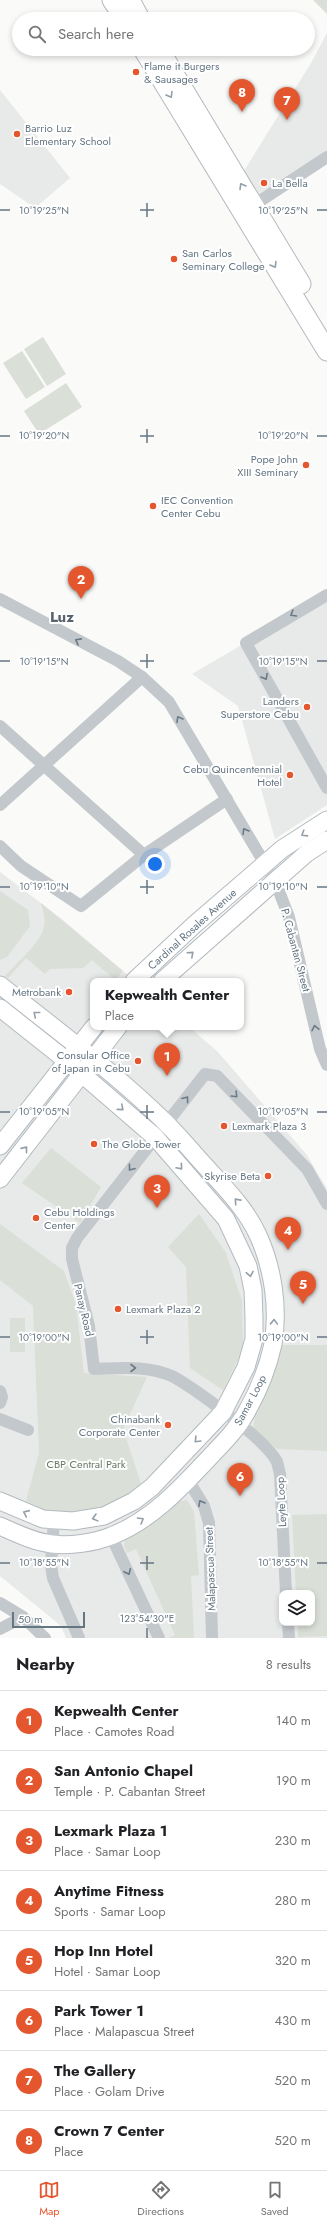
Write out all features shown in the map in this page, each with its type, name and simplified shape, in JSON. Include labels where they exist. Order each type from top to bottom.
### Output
[{"type":"main road","points":[[112,0],[120,12]]},
{"type":"main road","points":[[130,0],[136,12]]},
{"type":"main road","points":[[148,56],[327,328]]},
{"type":"main road","points":[[163,56],[327,351]]},
{"type":"street","points":[[248,209],[327,157]]},
{"type":"street","points":[[327,595],[246,642],[327,788]]},
{"type":"street","name":"P. Cabantan Street","points":[[0,599],[118,661],[142,677],[170,702],[226,800],[275,881],[289,917],[320,1049],[327,1065]]},
{"type":"street","points":[[0,805],[43,764],[142,677]]},
{"type":"street","points":[[0,726],[144,855]]},
{"type":"street","points":[[0,846],[21,866],[81,906],[144,855],[226,800]]},
{"type":"street","name":"Cardinal Rosales Avenue","points":[[137,978],[194,925],[290,843],[327,820]]},
{"type":"street","name":"Cardinal Rosales Avenue","points":[[165,978],[307,852],[327,840]]},
{"type":"street","name":"Samar Loop","points":[[0,985],[78,1047],[166,1123],[241,1206],[258,1234],[269,1264],[273,1288],[273,1342],[264,1375],[239,1424],[162,1506],[144,1519],[111,1536],[74,1544],[51,1544],[0,1526]]},
{"type":"street","name":"Samar Loop","points":[[0,1008],[67,1061],[154,1138],[226,1219],[248,1266],[253,1290],[254,1339],[246,1367],[224,1412],[152,1487],[134,1501],[119,1510],[88,1520],[54,1520],[31,1515],[0,1501]]},
{"type":"street","points":[[51,1026],[83,1031],[90,1028]]},
{"type":"street","points":[[0,1146],[92,1030]]},
{"type":"street","points":[[0,1179],[113,1033]]},
{"type":"street","points":[[109,1074],[106,1061],[113,1033]]},
{"type":"street","points":[[38,1038],[52,1063],[52,1081]]},
{"type":"street","points":[[154,1138],[205,1074],[217,1076],[307,1169],[327,1204]]},
{"type":"street","points":[[66,1093],[83,1088],[100,1090]]},
{"type":"street","name":"Panay Road","points":[[154,1138],[77,1238],[72,1248],[72,1260],[90,1326],[94,1368],[140,1368],[167,1373],[190,1387],[224,1412]]},
{"type":"street","points":[[0,1391],[2,1397],[0,1403]]},
{"type":"street","name":"Leyte Loop","points":[[224,1412],[268,1450],[278,1467],[286,1590]]},
{"type":"street","points":[[0,1419],[28,1430]]},
{"type":"street","name":"Malapascua Street","points":[[188,1480],[204,1506],[209,1524],[212,1638]]},
{"type":"street","points":[[54,1520],[51,1544],[53,1578],[79,1638]]},
{"type":"street","points":[[111,1536],[159,1638]]},
{"type":"street","points":[[0,1603],[23,1617],[45,1638]]},
{"type":"street","points":[[0,1629],[23,1617]]},
{"type":"street","points":[[288,1626],[289,1638]]},
{"type":"shaded area","points":[[327,33],[327,155],[259,199],[242,174],[315,56]]},
{"type":"shaded area","name":"Barrio Luz Elementary School","points":[[0,90],[70,178],[35,208],[0,184]]},
{"type":"shaded area","points":[[327,595],[327,805],[275,839],[238,706],[192,674]]},
{"type":"shaded area","points":[[0,872],[63,920],[131,978],[90,978],[90,1030],[192,1030],[217,1051],[307,1155],[327,1189],[327,1638],[66,1638],[61,1626],[0,1576]]},
{"type":"green space","points":[[313,0],[327,0],[327,14]]},
{"type":"green space","points":[[43,337],[66,374],[47,386],[24,349]]},
{"type":"green space","points":[[22,351],[45,387],[26,399],[3,363]]},
{"type":"green space","points":[[66,383],[82,407],[39,434],[24,411]]},
{"type":"green space","points":[[0,891],[28,910],[30,926],[7,957],[0,960]]},
{"type":"green space","points":[[41,903],[123,971],[117,978],[113,978],[92,960],[83,968],[50,969],[45,974],[26,958],[8,978],[5,976],[33,946],[42,933],[45,921]]},
{"type":"green space","points":[[51,1148],[101,1187],[80,1223],[22,1183]]},
{"type":"green space","points":[[199,1214],[226,1253],[242,1301],[243,1349],[223,1390],[190,1368],[186,1267],[168,1247]]},
{"type":"green space","name":"CBP Central Park","points":[[0,1224],[64,1271],[76,1305],[84,1373],[147,1377],[123,1429],[141,1484],[128,1499],[90,1512],[55,1514],[26,1501],[39,1453],[33,1306],[0,1280]]},
{"type":"green space","points":[[10,1318],[25,1318],[25,1352],[10,1352]]},
{"type":"green space","points":[[281,1345],[327,1345],[327,1451],[277,1449],[253,1429],[255,1415],[271,1379]]},
{"type":"green space","points":[[187,1500],[194,1512],[199,1575],[191,1576],[194,1638],[168,1638],[175,1635],[136,1549],[127,1553],[124,1546],[125,1539],[180,1501]]},
{"type":"green space","points":[[327,1514],[327,1636],[298,1637],[298,1626],[315,1626],[315,1590],[296,1590],[292,1515]]},
{"type":"place","name":"Flame it Burgers & Sausages","points":[[136,72]]},
{"type":"place","name":"Crown 7 Center","points":[[242,112]]},
{"type":"place","name":"The Gallery","points":[[287,120]]},
{"type":"place","name":"Barrio Luz Elementary School","points":[[17,134]]},
{"type":"place","name":"La Bella","points":[[264,183]]},
{"type":"place","name":"San Carlos Seminary College","points":[[174,259]]},
{"type":"place","name":"Pope John XIII Seminary","points":[[306,465]]},
{"type":"place","name":"IEC Convention Center Cebu","points":[[153,506]]},
{"type":"place","name":"San Antonio Chapel","points":[[81,599]]},
{"type":"place","name":"Landers Superstore Cebu","points":[[307,707]]},
{"type":"place","name":"Cebu Quincentennial Hotel","points":[[290,775]]},
{"type":"place","name":"Metrobank","points":[[69,992]]},
{"type":"place","name":"Consular Office of Japan in Cebu","points":[[138,1061]]},
{"type":"place","name":"Kepwealth Center","points":[[167,1076]]},
{"type":"place","name":"Lexmark Plaza 3","points":[[224,1126]]},
{"type":"place","name":"The Globe Tower","points":[[94,1144]]},
{"type":"place","name":"Skyrise Beta","points":[[268,1176]]},
{"type":"place","name":"Lexmark Plaza 1","points":[[157,1208]]},
{"type":"place","name":"Cebu Holdings Center","points":[[36,1218]]},
{"type":"place","name":"Anytime Fitness","points":[[288,1250]]},
{"type":"place","name":"Hop Inn Hotel","points":[[303,1304]]},
{"type":"place","name":"Lexmark Plaza 2","points":[[118,1309]]},
{"type":"place","name":"Chinabank Corporate Center","points":[[168,1425]]},
{"type":"place","name":"Park Tower 1","points":[[240,1496]]},
{"type":"district","name":"Luz","points":[[62,617]]}]
